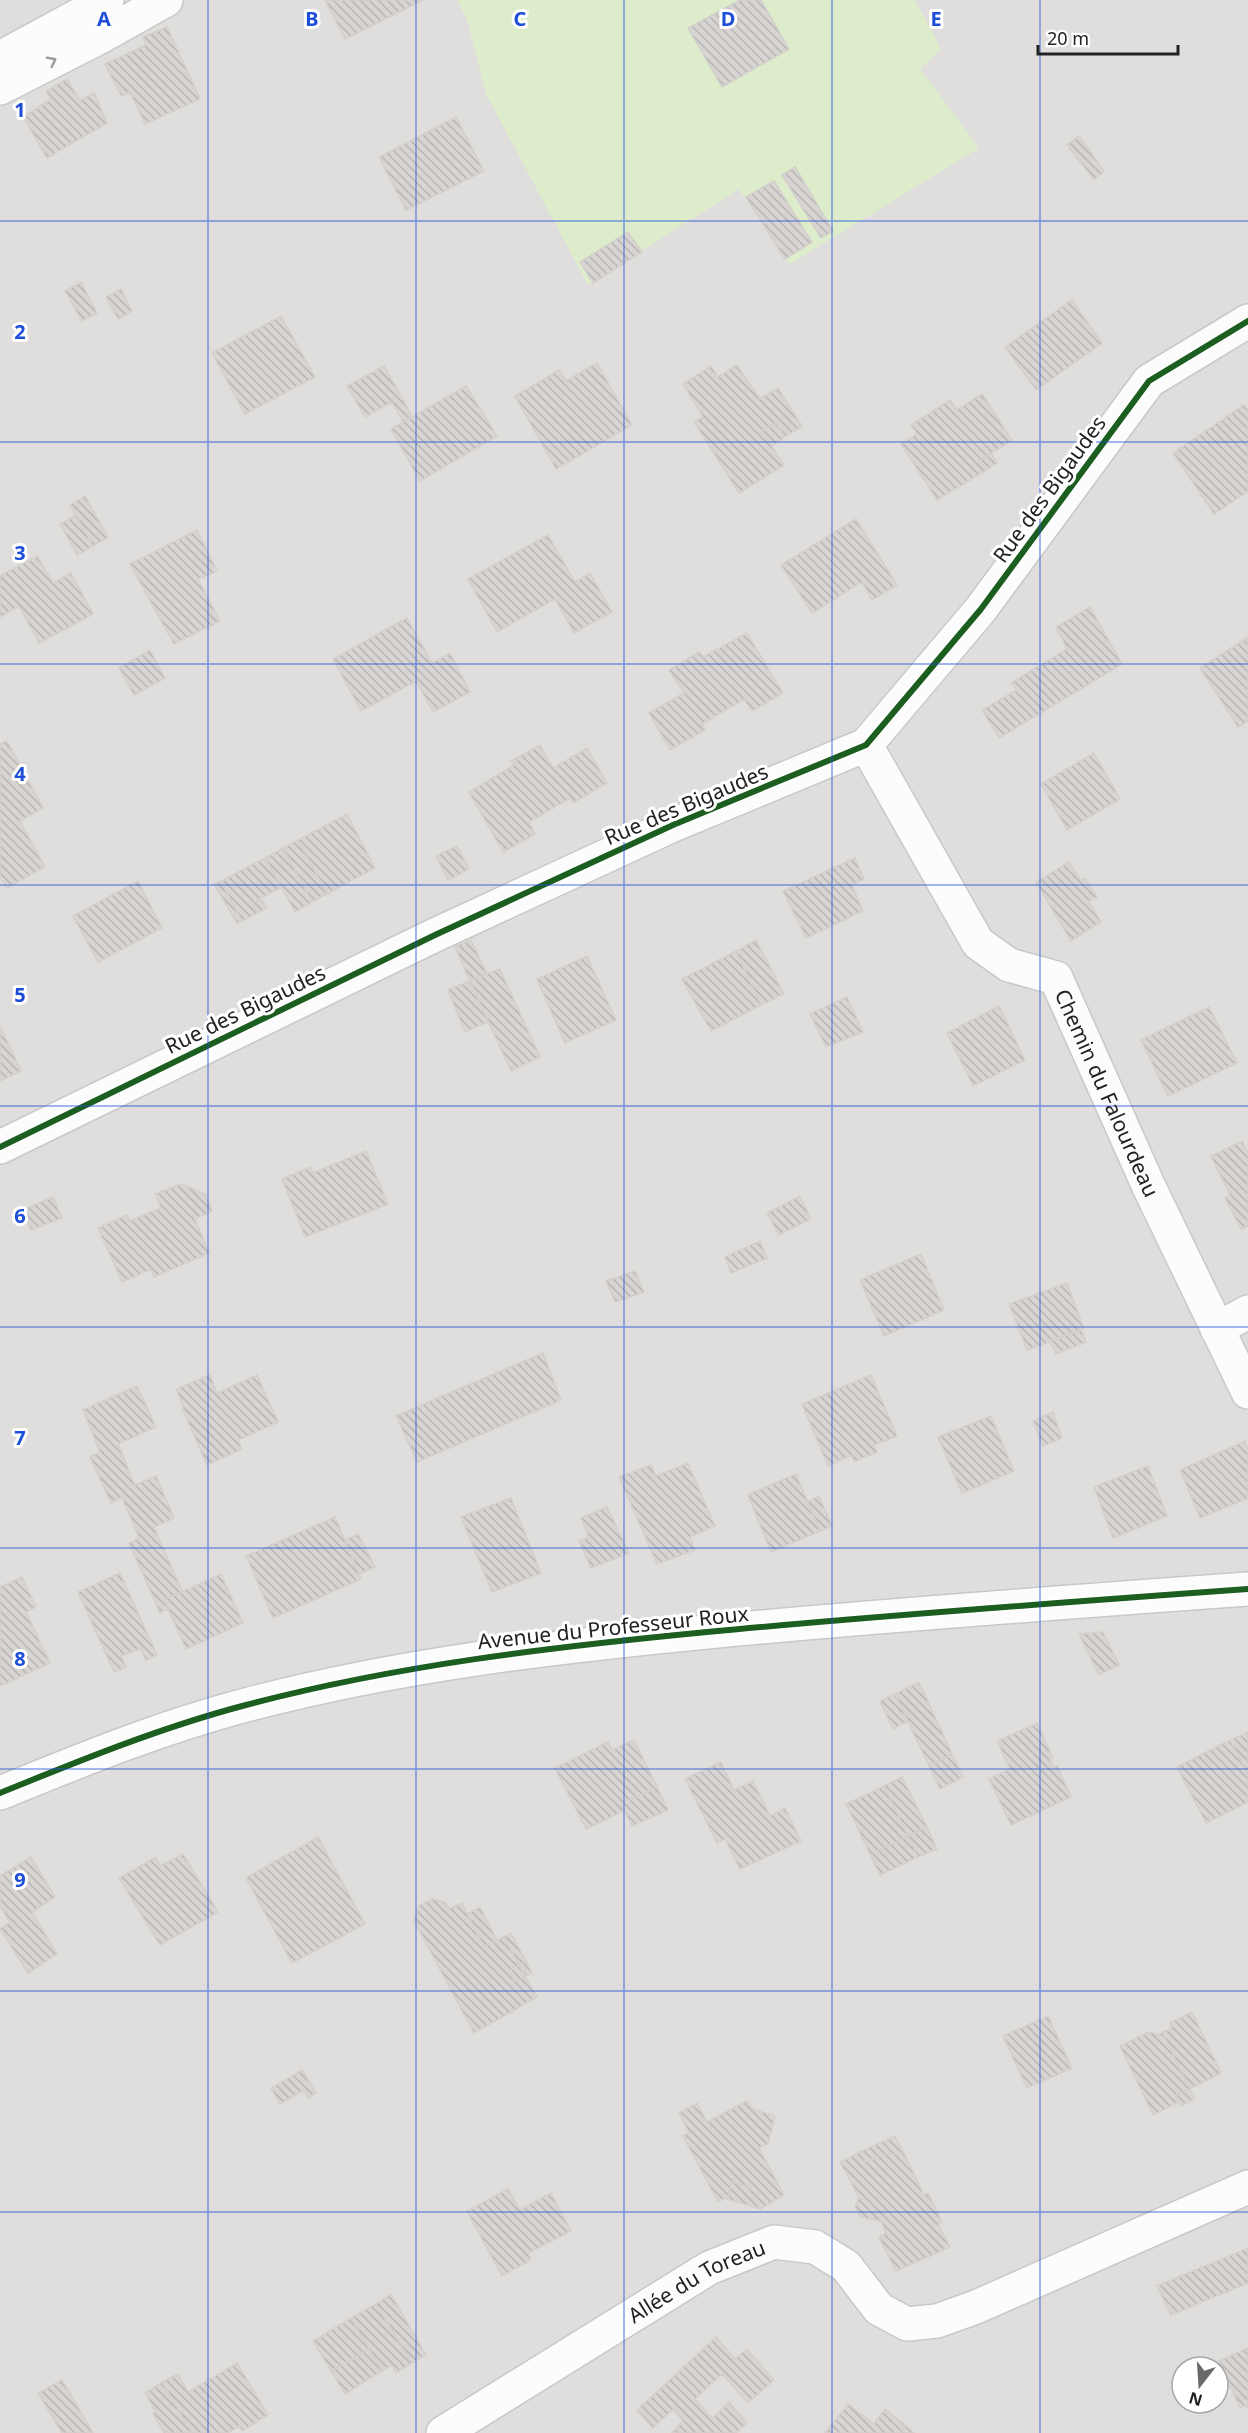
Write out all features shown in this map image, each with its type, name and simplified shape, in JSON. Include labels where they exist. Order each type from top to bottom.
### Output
[{"type":"street","points":[[0,58],[75,21],[107,0]]},
{"type":"street","points":[[0,88],[75,21],[166,0]]},
{"type":"street","name":"Rue des Bigaudes","points":[[0,1147],[435,935],[673,825],[866,746],[981,609],[1149,381],[1248,321]]},
{"type":"street","name":"Chemin du Falourdeau","points":[[866,746],[978,943],[1009,965],[1056,978],[1149,1187],[1248,1392]]},
{"type":"street","points":[[1217,1329],[1248,1312]]},
{"type":"street","name":"Avenue du Professeur Roux","points":[[0,1793],[146,1735],[247,1705],[345,1683],[457,1662],[558,1647],[875,1616],[1248,1589]]},
{"type":"street","name":"Allée du Toreau","points":[[443,2433],[709,2268],[774,2242],[815,2247],[823,2251],[846,2266],[879,2309],[907,2324],[937,2321],[976,2307],[1248,2187]]},
{"type":"shaded area","points":[[0,0],[1248,0],[1248,2433],[0,2433]]},
{"type":"green space","points":[[458,0],[915,0],[941,49],[920,69],[979,148],[790,264],[739,189],[588,285],[486,94],[468,23]]},
{"type":"building","points":[[325,0],[423,0],[345,39]]},
{"type":"building","points":[[740,0],[761,0],[789,49],[722,87],[688,28]]},
{"type":"building","points":[[167,27],[200,99],[145,124],[130,92],[121,96],[105,64],[146,45],[143,37]]},
{"type":"building","points":[[67,79],[80,101],[94,92],[107,123],[47,158],[23,117],[51,99],[46,91]]},
{"type":"building","points":[[456,117],[484,171],[406,210],[379,157]]},
{"type":"building","points":[[1079,136],[1104,171],[1094,180],[1067,145]]},
{"type":"building","points":[[795,167],[833,231],[821,238],[782,175]]},
{"type":"building","points":[[774,181],[812,242],[785,259],[746,197]]},
{"type":"building","points":[[628,232],[642,252],[593,283],[580,262]]},
{"type":"building","points":[[81,282],[97,313],[82,321],[65,291]]},
{"type":"building","points":[[121,289],[132,311],[118,319],[106,297]]},
{"type":"building","points":[[1072,300],[1102,343],[1036,390],[1005,347]]},
{"type":"building","points":[[281,316],[315,377],[245,414],[212,353]]},
{"type":"building","points":[[597,363],[632,425],[556,469],[515,396],[559,370],[566,381]]},
{"type":"building","points":[[737,365],[760,399],[778,388],[802,426],[785,437],[776,423],[762,431],[784,465],[739,493],[694,422],[703,417],[683,384],[711,366],[718,377]]},
{"type":"building","points":[[384,366],[412,416],[403,422],[392,402],[365,417],[347,386]]},
{"type":"building","points":[[466,386],[497,436],[420,481],[391,429]]},
{"type":"building","points":[[982,394],[1012,440],[979,461],[985,471],[937,500],[901,444],[917,434],[911,425],[950,400],[957,410]]},
{"type":"building","points":[[1244,405],[1248,410],[1248,491],[1214,514],[1173,453]]},
{"type":"building","points":[[776,423],[785,437],[772,446],[762,431]]},
{"type":"building","points":[[991,453],[997,463],[985,471],[979,461]]},
{"type":"building","points":[[85,496],[108,537],[93,546],[70,505]]},
{"type":"building","points":[[76,515],[93,546],[77,555],[60,524]]},
{"type":"building","points":[[856,519],[897,585],[872,600],[862,582],[812,613],[781,565]]},
{"type":"building","points":[[197,530],[217,571],[198,579],[220,621],[174,644],[130,564]]},
{"type":"building","points":[[548,535],[575,582],[590,573],[612,612],[574,633],[555,599],[497,632],[468,579]]},
{"type":"building","points":[[37,556],[53,583],[71,573],[93,614],[39,643],[19,606],[0,617],[0,576]]},
{"type":"building","points":[[1090,607],[1122,664],[999,738],[982,710],[1017,690],[1011,683],[1067,649],[1056,627]]},
{"type":"building","points":[[407,618],[432,663],[450,653],[470,692],[433,712],[416,681],[361,711],[333,659]]},
{"type":"building","points":[[747,633],[783,693],[752,711],[744,699],[702,724],[705,730],[670,750],[649,713],[684,693],[669,670],[699,652],[703,657]]},
{"type":"building","points":[[1248,637],[1248,721],[1238,727],[1200,668]]},
{"type":"building","points":[[150,650],[165,678],[134,695],[119,668]]},
{"type":"building","points":[[7,741],[43,808],[20,821],[45,867],[7,888],[0,876],[0,744]]},
{"type":"building","points":[[540,745],[553,768],[587,748],[607,783],[573,803],[570,798],[529,822],[535,834],[503,852],[469,792],[514,765],[511,761]]},
{"type":"building","points":[[1094,753],[1120,799],[1067,830],[1041,784]]},
{"type":"building","points":[[347,814],[375,868],[327,894],[298,840]]},
{"type":"building","points":[[298,840],[327,894],[312,902],[283,848]]},
{"type":"building","points":[[457,846],[469,869],[448,880],[436,856]]},
{"type":"building","points":[[283,848],[312,902],[295,912],[265,858]]},
{"type":"building","points":[[265,858],[282,887],[252,903],[257,913],[242,921],[221,881]]},
{"type":"building","points":[[855,858],[864,879],[852,885],[863,911],[806,938],[783,891]]},
{"type":"building","points":[[1069,862],[1081,881],[1085,878],[1097,897],[1089,901],[1101,922],[1071,941],[1036,882]]},
{"type":"building","points":[[138,881],[162,928],[98,962],[73,916]]},
{"type":"building","points":[[221,881],[242,921],[237,923],[214,884]]},
{"type":"building","points":[[261,899],[267,908],[257,913],[252,903]]},
{"type":"building","points":[[471,940],[487,974],[470,981],[455,947]]},
{"type":"building","points":[[756,940],[784,994],[761,1005],[736,951]]},
{"type":"building","points":[[736,951],[761,1005],[711,1031],[682,979]]},
{"type":"building","points":[[587,956],[616,1020],[565,1043],[537,979]]},
{"type":"building","points":[[500,969],[540,1057],[511,1071],[470,981]]},
{"type":"building","points":[[470,981],[488,1022],[465,1032],[448,990]]},
{"type":"building","points":[[847,997],[863,1032],[826,1047],[810,1014]]},
{"type":"building","points":[[999,1006],[1025,1060],[973,1086],[947,1033]]},
{"type":"building","points":[[1209,1007],[1237,1063],[1168,1096],[1141,1040]]},
{"type":"building","points":[[0,1026],[21,1071],[0,1081]]},
{"type":"building","points":[[1242,1141],[1248,1153],[1248,1226],[1241,1229],[1225,1198],[1230,1195],[1211,1156]]},
{"type":"building","points":[[366,1151],[388,1204],[305,1237],[282,1179],[310,1167],[313,1173]]},
{"type":"building","points":[[181,1184],[205,1194],[212,1211],[195,1219],[209,1253],[154,1277],[151,1269],[122,1282],[98,1228],[127,1215],[130,1221],[161,1208],[155,1194]]},
{"type":"building","points":[[800,1196],[811,1219],[779,1235],[767,1213]]},
{"type":"building","points":[[53,1197],[62,1218],[31,1230],[22,1210]]},
{"type":"building","points":[[760,1241],[767,1258],[731,1273],[725,1257]]},
{"type":"building","points":[[921,1254],[944,1310],[884,1336],[860,1280]]},
{"type":"building","points":[[635,1271],[644,1292],[615,1302],[606,1281]]},
{"type":"building","points":[[1067,1283],[1084,1329],[1027,1350],[1009,1304]]},
{"type":"building","points":[[1081,1329],[1086,1342],[1056,1354],[1050,1341]]},
{"type":"building","points":[[543,1353],[561,1400],[417,1462],[396,1416]]},
{"type":"building","points":[[210,1375],[217,1393],[257,1375],[278,1422],[238,1440],[242,1449],[207,1465],[176,1389]]},
{"type":"building","points":[[871,1375],[897,1436],[874,1445],[877,1452],[854,1462],[852,1455],[828,1466],[802,1404]]},
{"type":"building","points":[[137,1386],[156,1427],[118,1444],[135,1485],[156,1476],[174,1518],[154,1527],[182,1591],[164,1600],[169,1609],[160,1613],[129,1543],[139,1538],[122,1497],[111,1503],[90,1457],[100,1452],[83,1410]]},
{"type":"building","points":[[1053,1412],[1062,1438],[1043,1446],[1033,1421]]},
{"type":"building","points":[[991,1416],[1014,1471],[962,1493],[938,1437]]},
{"type":"building","points":[[1245,1441],[1248,1449],[1248,1498],[1200,1518],[1180,1470]]},
{"type":"building","points":[[688,1463],[715,1526],[690,1537],[695,1550],[657,1564],[619,1477],[651,1465],[656,1476]]},
{"type":"building","points":[[1148,1466],[1167,1516],[1113,1538],[1094,1487]]},
{"type":"building","points":[[796,1474],[820,1531],[771,1552],[748,1495]]},
{"type":"building","points":[[819,1496],[832,1526],[820,1531],[807,1502]]},
{"type":"building","points":[[511,1498],[541,1573],[492,1592],[461,1517]]},
{"type":"building","points":[[607,1507],[629,1553],[591,1568],[579,1541],[589,1537],[581,1518]]},
{"type":"building","points":[[335,1517],[361,1579],[273,1618],[246,1556]]},
{"type":"building","points":[[358,1534],[375,1567],[359,1574],[345,1540]]},
{"type":"building","points":[[120,1573],[157,1655],[146,1660],[140,1649],[121,1656],[126,1667],[114,1672],[78,1592]]},
{"type":"building","points":[[221,1574],[243,1623],[186,1649],[164,1600]]},
{"type":"building","points":[[22,1577],[36,1607],[26,1612],[50,1663],[0,1686],[0,1587]]},
{"type":"building","points":[[1103,1632],[1119,1665],[1099,1675],[1079,1634]]},
{"type":"building","points":[[919,1682],[952,1754],[929,1766],[895,1694]]},
{"type":"building","points":[[895,1694],[908,1721],[893,1729],[880,1701]]},
{"type":"building","points":[[1037,1723],[1053,1758],[1050,1760],[1054,1767],[1057,1766],[1071,1797],[1011,1825],[989,1779],[1010,1769],[997,1741]]},
{"type":"building","points":[[1248,1732],[1248,1774],[1230,1740]]},
{"type":"building","points":[[634,1740],[657,1787],[621,1804],[624,1811],[586,1829],[555,1768],[608,1742],[612,1750]]},
{"type":"building","points":[[1230,1740],[1248,1774],[1248,1802],[1206,1823],[1177,1767]]},
{"type":"building","points":[[952,1754],[963,1777],[940,1789],[929,1766]]},
{"type":"building","points":[[721,1762],[734,1790],[753,1781],[770,1816],[785,1808],[801,1841],[740,1869],[725,1839],[717,1843],[685,1779]]},
{"type":"building","points":[[902,1777],[927,1827],[908,1836],[884,1786]]},
{"type":"building","points":[[884,1786],[908,1836],[870,1854],[846,1804]]},
{"type":"building","points":[[657,1787],[668,1810],[632,1826],[621,1804]]},
{"type":"building","points":[[927,1827],[937,1849],[918,1857],[908,1836]]},
{"type":"building","points":[[908,1836],[918,1857],[880,1875],[870,1854]]},
{"type":"building","points":[[318,1837],[365,1924],[292,1963],[246,1878]]},
{"type":"building","points":[[183,1854],[218,1912],[160,1945],[119,1878],[156,1857],[160,1866]]},
{"type":"building","points":[[31,1857],[55,1897],[32,1912],[57,1954],[28,1973],[0,1929],[10,1922],[0,1906],[0,1876]]},
{"type":"building","points":[[432,1899],[445,1902],[449,1909],[462,1903],[484,1947],[504,1937],[519,1965],[509,1971],[514,1982],[525,1976],[537,1997],[474,2033],[414,1921],[419,1906]]},
{"type":"building","points":[[480,1907],[497,1940],[484,1947],[467,1914]]},
{"type":"building","points":[[511,1933],[526,1961],[519,1965],[504,1937]]},
{"type":"building","points":[[526,1961],[532,1973],[525,1976],[519,1965]]},
{"type":"building","points":[[519,1965],[525,1976],[514,1982],[509,1971]]},
{"type":"building","points":[[1192,2012],[1221,2073],[1190,2089],[1162,2032],[1172,2029],[1170,2023]]},
{"type":"building","points":[[1048,2016],[1072,2068],[1027,2088],[1003,2036]]},
{"type":"building","points":[[1149,2032],[1159,2035],[1162,2032],[1190,2089],[1176,2095],[1179,2102],[1153,2115],[1120,2046]]},
{"type":"building","points":[[302,2070],[316,2093],[308,2098],[304,2090],[280,2104],[271,2088]]},
{"type":"building","points":[[1190,2089],[1195,2099],[1181,2106],[1176,2095]]},
{"type":"building","points":[[747,2101],[752,2109],[775,2116],[768,2144],[759,2148],[784,2195],[760,2209],[747,2186],[732,2182],[728,2196],[718,2202],[683,2136],[689,2133],[679,2113],[697,2103],[707,2122]]},
{"type":"building","points":[[895,2136],[904,2153],[880,2155],[866,2162],[860,2152]]},
{"type":"building","points":[[860,2152],[866,2162],[880,2155],[904,2153],[924,2195],[928,2193],[942,2222],[938,2224],[950,2247],[896,2271],[879,2237],[886,2233],[881,2221],[861,2217],[855,2206],[859,2197],[840,2162]]},
{"type":"building","points":[[732,2182],[747,2186],[760,2209],[724,2198],[728,2196]]},
{"type":"building","points":[[508,2189],[520,2210],[551,2193],[571,2231],[528,2253],[531,2260],[502,2276],[467,2211]]},
{"type":"building","points":[[1248,2248],[1248,2283],[1171,2315],[1157,2286]]},
{"type":"building","points":[[391,2294],[426,2355],[412,2363],[376,2304]]},
{"type":"building","points":[[376,2304],[412,2363],[396,2373],[392,2365],[382,2371],[351,2318]]},
{"type":"building","points":[[351,2318],[369,2349],[331,2371],[313,2341]]},
{"type":"building","points":[[716,2337],[735,2359],[747,2349],[774,2380],[748,2403],[722,2374],[695,2399],[712,2419],[729,2402],[747,2423],[736,2433],[672,2433],[683,2421],[673,2409],[653,2428],[637,2410]]},
{"type":"building","points":[[1248,2348],[1248,2409],[1246,2405],[1240,2408],[1230,2386],[1230,2356]]},
{"type":"building","points":[[369,2349],[382,2371],[345,2394],[331,2371]]},
{"type":"building","points":[[237,2363],[268,2415],[242,2431],[239,2426],[228,2433],[192,2433],[162,2382],[178,2374],[188,2392]]},
{"type":"building","points":[[62,2380],[93,2433],[62,2433],[38,2393]]},
{"type":"building","points":[[162,2382],[192,2433],[164,2433],[145,2393]]},
{"type":"building","points":[[848,2404],[874,2424],[885,2409],[905,2425],[899,2433],[825,2433]]},
{"type":"building","points":[[905,2425],[914,2433],[899,2433]]},
{"type":"cycle path","points":[[0,1147],[435,935],[673,825],[866,745],[981,609],[1149,381],[1248,321]]},
{"type":"cycle path","points":[[0,1793],[184,1723],[303,1691],[417,1668],[533,1651],[707,1632],[910,1614],[1248,1589]]}]
